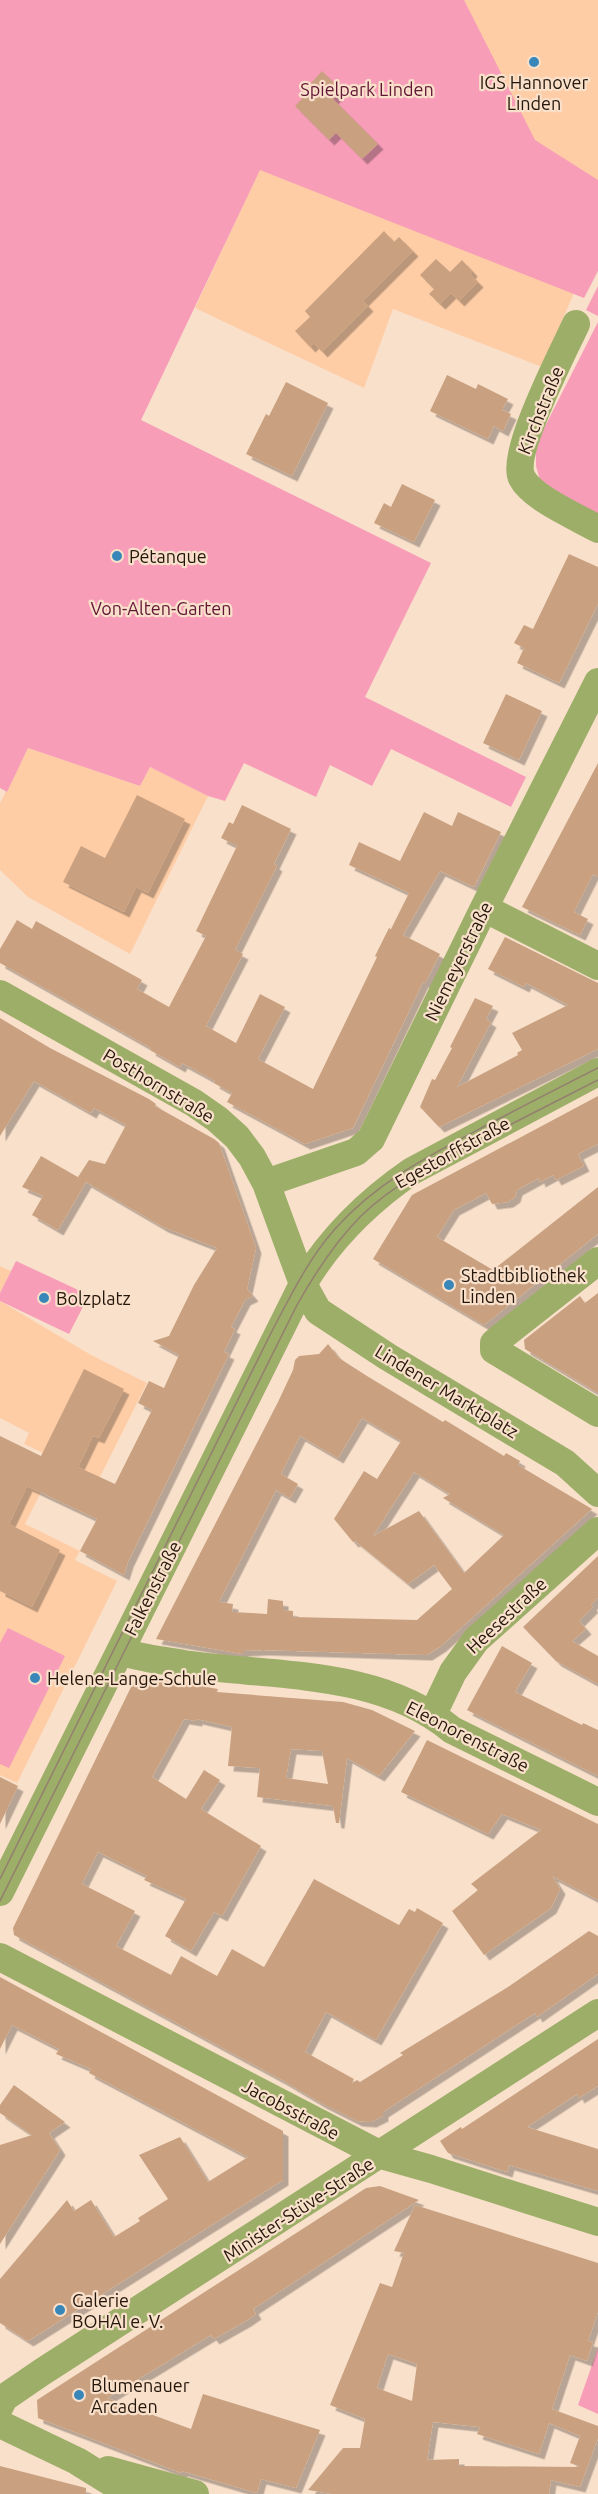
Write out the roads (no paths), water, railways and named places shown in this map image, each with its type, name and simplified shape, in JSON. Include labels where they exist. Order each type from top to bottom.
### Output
[{"type":"street","name":"Kirchstraße","points":[[576,324],[526,436],[519,460],[522,478],[535,492],[598,529]]},
{"type":"street","name":"Niemeyerstraße","points":[[266,1182],[356,1152],[372,1139],[484,908],[598,682]]},
{"type":"street","points":[[484,908],[598,966]]},
{"type":"street","name":"Posthornstraße","points":[[0,994],[194,1103],[237,1137],[266,1182],[303,1284]]},
{"type":"street","name":"Egestorffstraße","points":[[303,1284],[337,1234],[384,1190],[412,1171],[598,1072]]},
{"type":"street","points":[[598,1261],[494,1343],[494,1350],[598,1413]]},
{"type":"street","name":"Lindener Marktplatz","points":[[303,1284],[318,1311],[388,1357],[565,1463],[598,1492]]},
{"type":"street","name":"Falkenstraße","points":[[0,1892],[303,1284]]},
{"type":"street","name":"Heesestraße","points":[[433,1714],[453,1672],[476,1640],[598,1531]]},
{"type":"street","name":"Eleonorenstraße","points":[[121,1651],[139,1657],[227,1670],[338,1680],[367,1687],[433,1714],[452,1730],[598,1802]]},
{"type":"street","name":"Jacobsstraße","points":[[0,1957],[381,2155],[598,2222]]},
{"type":"street","name":"Minister-Stüve-Straße","points":[[0,2406],[4,2398],[42,2372],[598,2013]]},
{"type":"street","points":[[0,2424],[77,2461],[130,2494]]},
{"type":"street","points":[[77,2461],[195,2494]]},
{"type":"tram line","points":[[0,1879],[273,1329],[317,1252],[351,1212],[386,1183],[464,1137],[598,1068]]},
{"type":"tram line","points":[[0,1901],[297,1305],[334,1247],[361,1216],[404,1182],[598,1080]]},
{"type":"place","name":"IGS Hannover Linden","points":[[534,62]]},
{"type":"place","name":"Pétanque","points":[[117,556]]},
{"type":"place","name":"Stadtbibliothek Linden","points":[[449,1285]]},
{"type":"place","name":"Bolzplatz","points":[[44,1298]]},
{"type":"place","name":"Helene-Lange-Schule","points":[[35,1678]]},
{"type":"place","name":"Galerie BOHAI e. V.","points":[[60,2310]]},
{"type":"place","name":"Blumenauer Arcaden","points":[[79,2395]]},
{"type":"park label","name":"Spielpark Linden","points":[[367,89]]},
{"type":"park label","name":"Von-Alten-Garten","points":[[161,608]]}]
